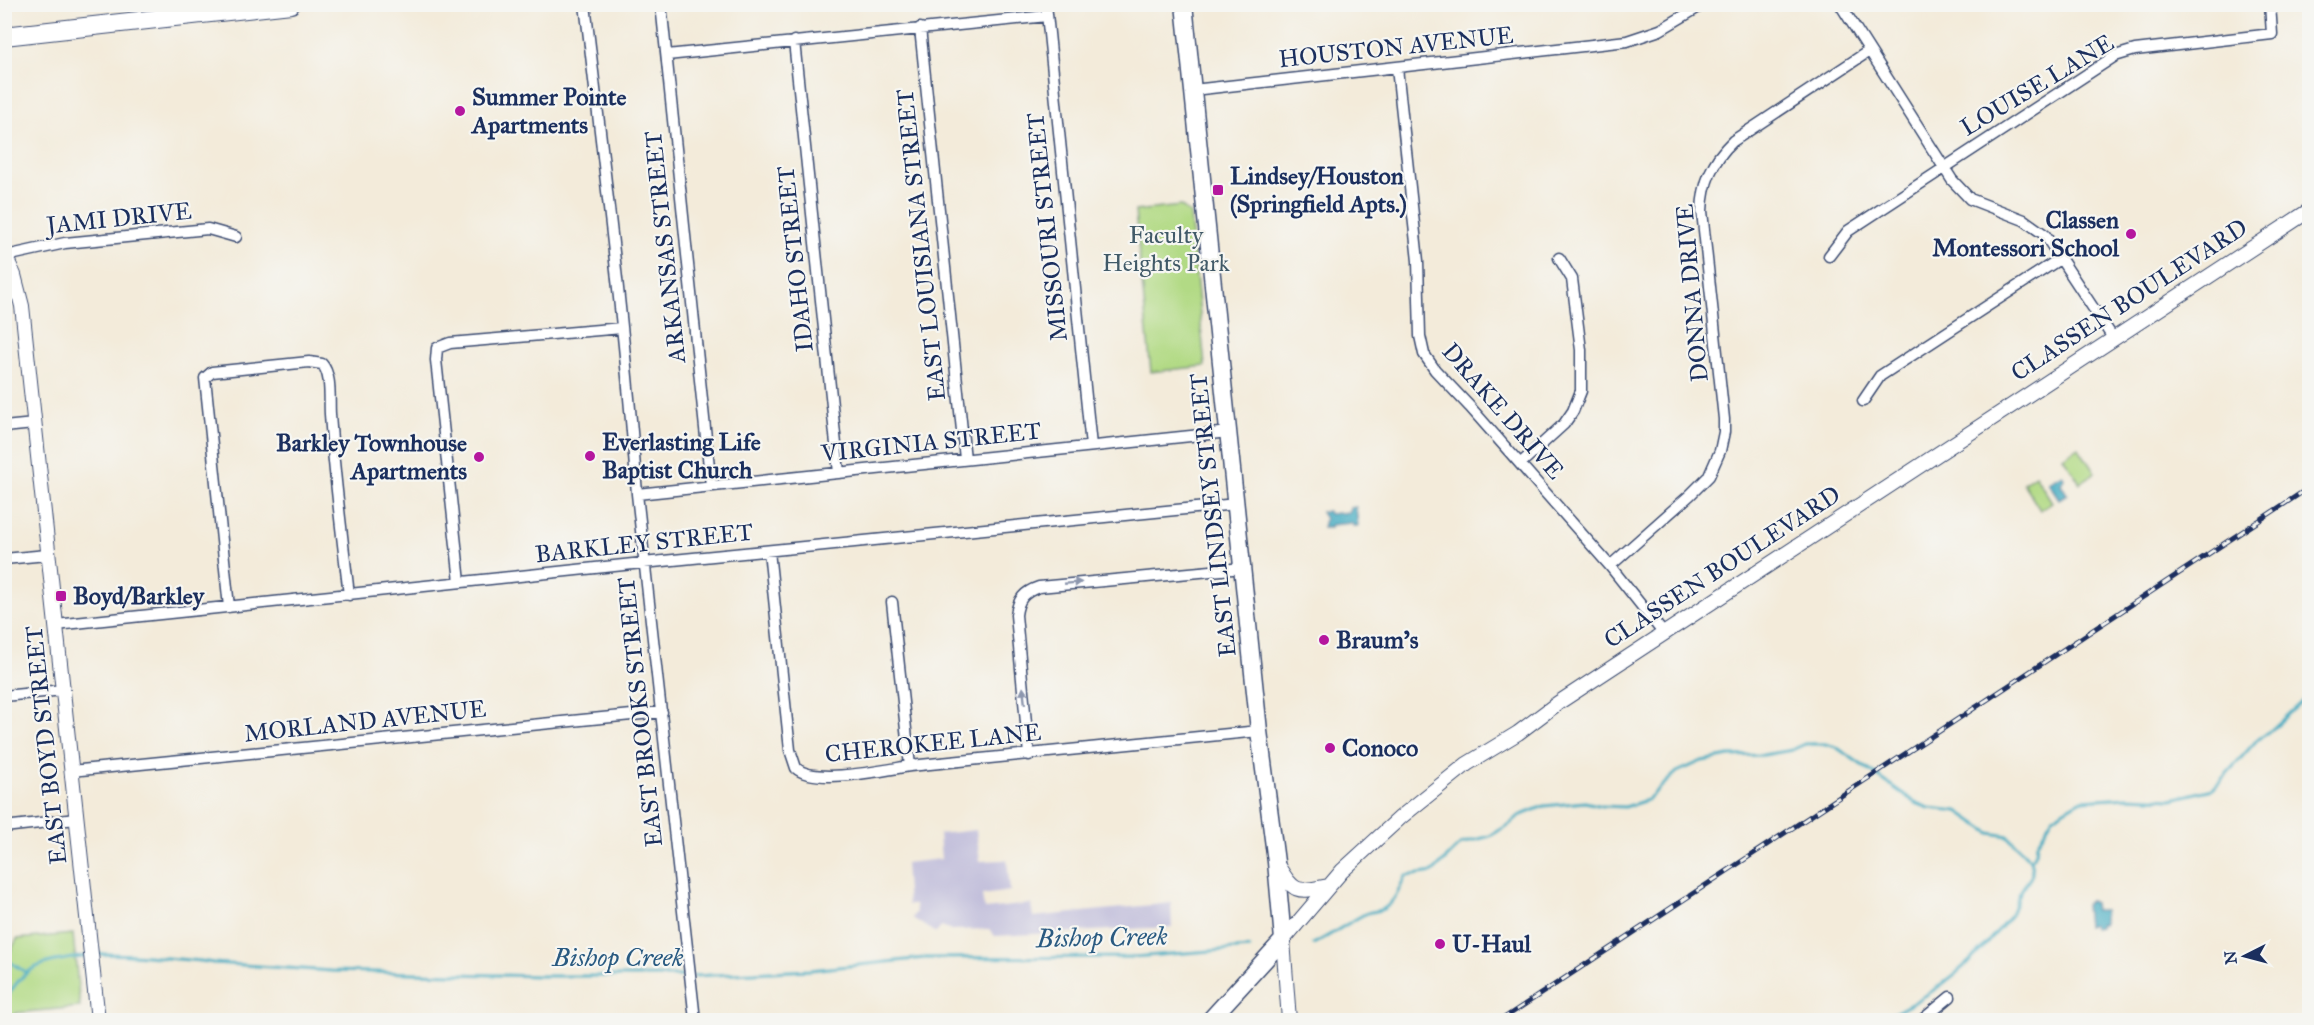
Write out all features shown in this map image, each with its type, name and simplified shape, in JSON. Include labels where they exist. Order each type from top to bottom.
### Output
[{"type":"main road","points":[[4,36],[183,10],[291,4]]},
{"type":"main road","name":"EAST LINDSEY STREET","points":[[1184,4],[1259,731],[1276,862],[1283,940]]},
{"type":"main road","name":"CLASSEN BOULEVARD","points":[[1210,1020],[1283,940]]},
{"type":"street","name":"EAST BROOKS STREET","points":[[585,4],[622,328],[637,494],[695,1020]]},
{"type":"street","name":"ARKANSAS STREET","points":[[661,4],[711,486]]},
{"type":"street","name":"MISSOURI STREET","points":[[1046,4],[1091,446]]},
{"type":"street","name":"HOUSTON AVENUE","points":[[1193,90],[1627,41],[1660,30],[1704,4]]},
{"type":"street","points":[[1840,4],[1943,168],[1970,199],[2032,225],[2045,235],[2113,338]]},
{"type":"street","name":"LOUISE LANE","points":[[1829,256],[1848,231],[2115,56],[2135,50],[2272,34],[2270,4]]},
{"type":"street","points":[[667,55],[1047,16]]},
{"type":"street","name":"EAST LOUISIANA STREET","points":[[920,28],[965,459]]},
{"type":"street","name":"IDAHO STREET","points":[[794,41],[839,473]]},
{"type":"street","name":"DONNA DRIVE","points":[[1610,566],[1700,486],[1714,467],[1720,451],[1724,419],[1702,212],[1704,186],[1711,169],[1726,147],[1747,130],[1869,51]]},
{"type":"street","name":"DRAKE DRIVE","points":[[1397,68],[1418,261],[1420,336],[1424,354],[1435,370],[1610,566],[1664,634]]},
{"type":"street","name":"CLASSEN BOULEVARD","points":[[1283,940],[1329,886],[1371,843],[1458,770],[1518,733],[1558,703],[2310,210]]},
{"type":"street","name":"JAMI DRIVE","points":[[5,254],[65,243],[208,230],[236,237]]},
{"type":"street","name":"EAST BOYD STREET","points":[[5,254],[19,293],[98,1020]]},
{"type":"street","points":[[1520,464],[1564,424],[1574,411],[1581,391],[1581,350],[1572,279],[1559,258]]},
{"type":"street","points":[[1863,401],[1880,376],[2061,258]]},
{"type":"street","points":[[4,296],[19,293]]},
{"type":"street","points":[[460,582],[436,360],[437,348],[450,343],[622,328]]},
{"type":"street","points":[[229,607],[205,378],[212,372],[309,362],[322,364],[327,370],[349,595]]},
{"type":"street","points":[[4,427],[34,424]]},
{"type":"street","name":"VIRGINIA STREET","points":[[637,494],[1229,432]]},
{"type":"street","name":"BARKLEY STREET","points":[[56,625],[1236,504]]},
{"type":"street","name":"CHEROKEE LANE","points":[[769,551],[790,750],[796,768],[809,776],[818,777],[1259,731]]},
{"type":"street","points":[[4,559],[47,555]]},
{"type":"street","points":[[1029,755],[1016,615],[1024,594],[1039,587],[1243,568]]},
{"type":"street","points":[[892,602],[910,766]]},
{"type":"street","points":[[4,696],[63,690]]},
{"type":"street","name":"MORLAND AVENUE","points":[[71,771],[662,712]]},
{"type":"street","points":[[4,827],[76,819]]},
{"type":"street","points":[[1276,862],[1289,883],[1297,890],[1305,891],[1329,886]]},
{"type":"street","name":"EAST LINDSEY STREET","points":[[1283,940],[1289,1020]]},
{"type":"street","points":[[1922,1020],[1950,997]]},
{"type":"shaded area","points":[[976,830],[980,861],[1007,860],[1010,891],[982,895],[984,909],[1031,904],[1033,917],[1171,903],[1172,927],[995,936],[989,929],[951,930],[942,926],[936,933],[912,918],[916,912],[915,905],[908,905],[905,863],[941,859],[939,834]]},
{"type":"green space","name":"Faculty Heights Park","points":[[1181,206],[1190,214],[1205,366],[1151,372],[1135,211]]},
{"type":"green space","points":[[2078,447],[2095,473],[2080,483],[2063,457]]},
{"type":"green space","points":[[2035,475],[2052,502],[2040,510],[2023,483]]},
{"type":"green space","points":[[73,934],[80,1007],[15,1013],[15,1020],[5,1020],[5,962],[17,939]]},
{"type":"water","points":[[2062,474],[2064,478],[2061,484],[2067,494],[2059,499],[2048,482]]},
{"type":"water","points":[[1356,507],[1358,526],[1353,526],[1352,523],[1323,528],[1325,519],[1321,512],[1328,511],[1329,514],[1350,512],[1350,508]]},
{"type":"water","points":[[2090,901],[2094,903],[2095,911],[2104,911],[2104,924],[2100,924],[2100,927],[2093,928],[2093,924],[2087,926],[2085,905]]},
{"type":"waterway","name":"Bishop Creek","points":[[2030,860],[2036,853],[2037,843],[2053,817],[2082,800],[2128,797],[2172,799],[2213,789],[2257,740],[2268,733],[2310,694]]},
{"type":"waterway","name":"Bishop Creek","points":[[1313,944],[1365,914],[1385,908],[1395,898],[1406,876],[1433,872],[1461,844],[1490,836],[1519,816],[1544,806],[1585,802],[1602,806],[1625,807],[1647,800],[1677,772],[1702,761],[1729,756],[1763,755],[1792,750],[1805,744],[1825,744],[1836,747],[1916,803],[1929,808],[1958,811],[1990,833],[2008,836],[2030,860]]},
{"type":"waterway","points":[[1879,1020],[1941,985],[1981,950],[2011,914],[2020,893],[2030,878],[2032,871],[2030,860]]},
{"type":"waterway","name":"Bishop Creek","points":[[694,976],[810,970],[925,958],[1133,957],[1249,948]]},
{"type":"waterway","name":"Bishop Creek","points":[[96,954],[140,955],[213,963],[331,971],[538,976],[688,976]]},
{"type":"waterway","name":"Bishop Creek","points":[[4,1003],[20,979],[38,966],[86,956]]},
{"type":"waterway","points":[[4,958],[25,972]]},
{"type":"railway","points":[[1501,1020],[2310,487]]},
{"type":"place","name":"Summer Pointe Apartments","points":[[460,111]]},
{"type":"place","name":"Lindsey/Houston (Springfield Apts.)","points":[[1218,190]]},
{"type":"place","name":"Classen Montessori School","points":[[2131,234]]},
{"type":"place","name":"Everlasting Life Baptist Church","points":[[590,456]]},
{"type":"place","name":"Barkley Townhouse Apartments","points":[[479,457]]},
{"type":"place","name":"Boyd/Barkley","points":[[61,596]]},
{"type":"place","name":"Braum's","points":[[1324,640]]},
{"type":"place","name":"Conoco","points":[[1330,748]]},
{"type":"place","name":"U-Haul","points":[[1440,944]]}]
